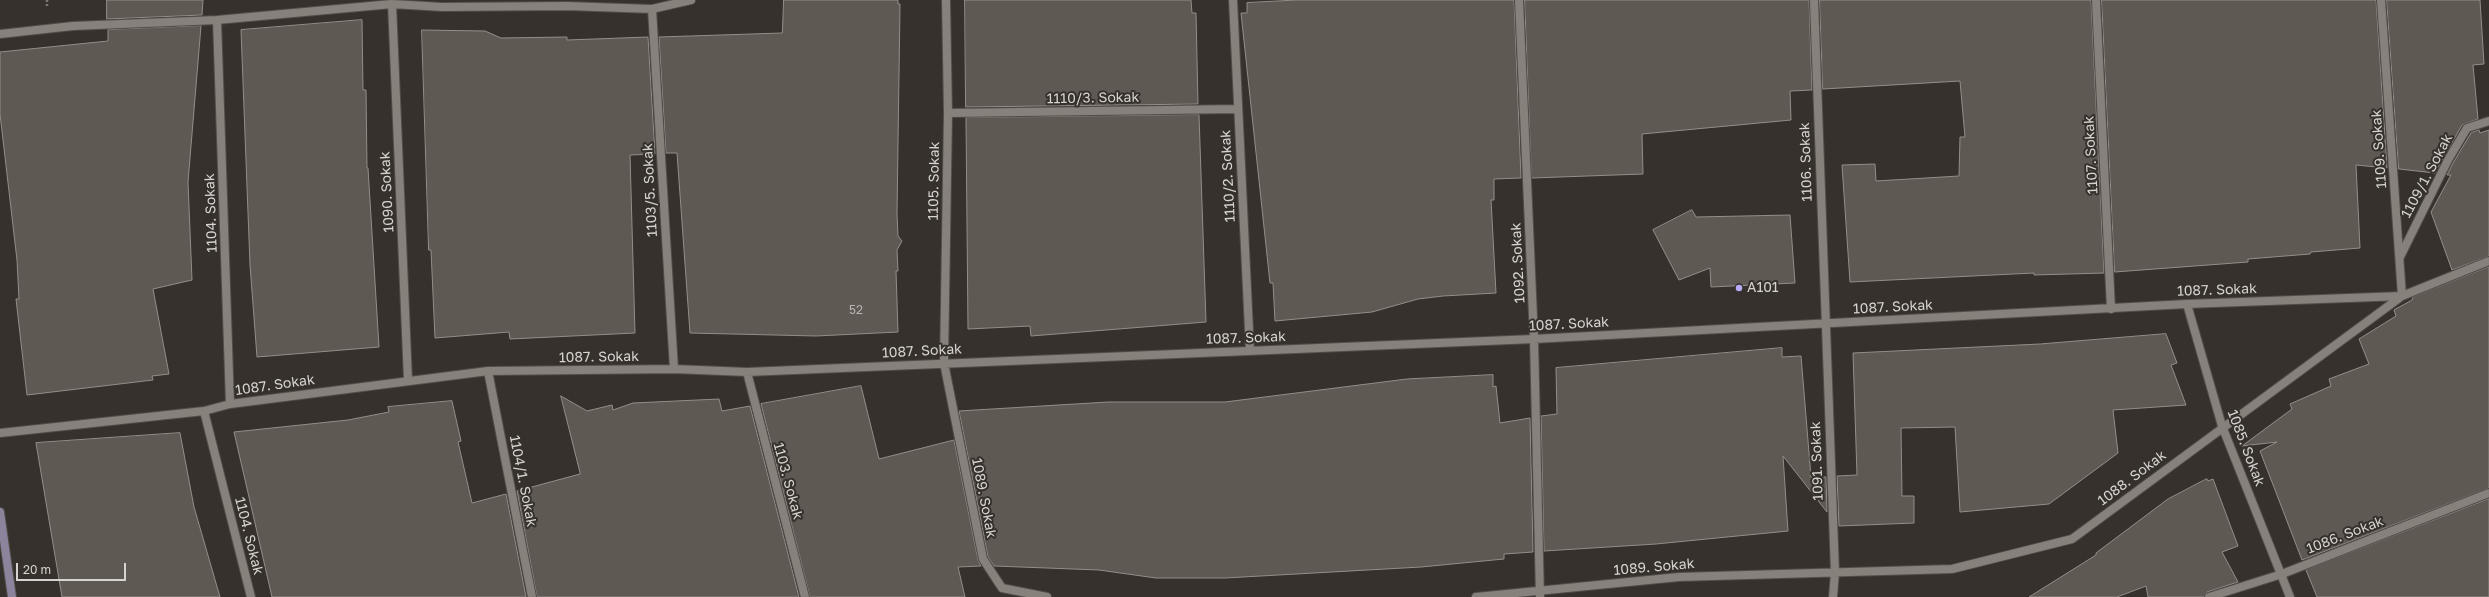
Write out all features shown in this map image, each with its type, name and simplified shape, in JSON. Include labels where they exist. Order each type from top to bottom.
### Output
[{"type":"main road","points":[[0,512],[12,597]]},
{"type":"street","points":[[0,34],[73,26],[217,20],[392,4],[567,3],[652,10],[691,0]]},
{"type":"street","name":"1105. Sokak","points":[[944,363],[948,113],[946,0]]},
{"type":"street","name":"1110/2. Sokak","points":[[1233,0],[1237,109],[1250,351]]},
{"type":"street","name":"1092. Sokak","points":[[1519,0],[1534,339],[1540,594]]},
{"type":"street","name":"1106. Sokak","points":[[1814,0],[1824,323]]},
{"type":"street","name":"1107. Sokak","points":[[2096,0],[2111,309]]},
{"type":"street","name":"1109. Sokak","points":[[2381,0],[2402,296]]},
{"type":"street","name":"1090. Sokak","points":[[392,4],[408,380]]},
{"type":"street","name":"1103/5. Sokak","points":[[652,10],[674,369]]},
{"type":"street","name":"1104. Sokak","points":[[217,20],[230,404]]},
{"type":"street","name":"1110/3. Sokak","points":[[948,113],[1237,109]]},
{"type":"street","name":"1109/1. Sokak","points":[[2399,258],[2448,160],[2467,128],[2489,121]]},
{"type":"street","name":"1087. Sokak","points":[[0,433],[204,411],[230,404],[408,380],[488,371],[674,369],[747,372],[1534,339],[2187,304],[2402,296],[2489,261]]},
{"type":"street","name":"1088. Sokak","points":[[1835,572],[1952,569],[2072,539],[2222,426],[2402,296]]},
{"type":"street","name":"1085. Sokak","points":[[2187,304],[2222,426],[2290,597]]},
{"type":"street","name":"1091. Sokak","points":[[1824,323],[1835,572],[1833,597]]},
{"type":"street","name":"1089. Sokak","points":[[944,363],[983,559],[1002,588],[1047,597]]},
{"type":"street","name":"1104/1. Sokak","points":[[488,371],[532,597]]},
{"type":"street","name":"1103. Sokak","points":[[747,372],[805,597]]},
{"type":"street","name":"1104. Sokak","points":[[204,411],[251,597]]},
{"type":"street","name":"1086. Sokak","points":[[2209,597],[2282,574],[2489,493]]},
{"type":"street","name":"1089. Sokak","points":[[1476,597],[1540,594],[1679,577],[1835,572]]},
{"type":"building","points":[[107,0],[203,0],[202,15],[107,19]]},
{"type":"building","points":[[784,0],[898,0],[898,4],[900,4],[897,214],[898,236],[902,241],[897,250],[898,271],[896,271],[898,332],[816,336],[690,333],[677,153],[666,153],[659,37],[782,33]]},
{"type":"building","points":[[965,0],[1191,0],[1192,13],[1196,13],[1198,104],[966,107]]},
{"type":"building","points":[[1297,0],[1514,0],[1521,178],[1494,179],[1494,200],[1491,200],[1496,293],[1418,299],[1372,312],[1275,321],[1273,283],[1270,283],[1241,13],[1247,13],[1247,3]]},
{"type":"building","points":[[1525,0],[1809,0],[1812,90],[1790,91],[1791,120],[1642,134],[1643,174],[1532,178]]},
{"type":"building","points":[[1820,0],[2091,0],[2104,273],[2034,275],[2034,273],[1850,282],[1842,165],[1875,164],[1876,181],[1959,176],[1960,137],[1965,137],[1960,81],[1823,89]]},
{"type":"building","points":[[2102,0],[2376,0],[2387,168],[2356,165],[2360,248],[2248,259],[2248,262],[2115,272]]},
{"type":"building","points":[[2387,0],[2480,0],[2484,64],[2473,65],[2478,119],[2462,125],[2435,173],[2399,169]]},
{"type":"building","points":[[362,20],[363,90],[366,90],[367,168],[379,347],[257,357],[250,265],[241,30]]},
{"type":"building","points":[[201,26],[188,182],[192,280],[153,289],[169,374],[152,376],[153,380],[27,395],[16,299],[19,299],[17,260],[0,114],[0,52],[108,41],[108,30]]},
{"type":"building","points":[[422,30],[485,31],[501,38],[567,37],[567,40],[648,37],[655,154],[630,155],[635,333],[510,339],[509,332],[435,338],[431,250],[429,250]]},
{"type":"building","points":[[1199,115],[1206,322],[1031,336],[1030,326],[968,329],[966,118]]},
{"type":"building","points":[[2479,130],[2480,133],[2489,130],[2489,256],[2452,270],[2431,212],[2451,175],[2447,175],[2453,163],[2471,133]]},
{"type":"building","points":[[1692,210],[1696,217],[1790,215],[1795,283],[1711,287],[1710,268],[1679,280],[1653,230]]},
{"type":"building","points":[[2489,267],[2489,488],[2302,560],[2260,451],[2277,442],[2242,446],[2292,409],[2290,404],[2331,386],[2329,379],[2369,364],[2359,339],[2396,316],[2394,310],[2412,300],[2413,297]]},
{"type":"building","points":[[2166,334],[2177,363],[2171,365],[2186,405],[2113,410],[2118,453],[2049,504],[1960,512],[1955,427],[1901,428],[1902,496],[1914,496],[1914,523],[1839,526],[1837,476],[1857,475],[1853,353],[2040,344]]},
{"type":"building","points":[[1782,348],[1782,357],[1801,356],[1811,477],[1826,477],[1827,512],[1783,456],[1788,531],[1656,544],[1544,551],[1541,416],[1557,414],[1556,368]]},
{"type":"building","points":[[1493,375],[1493,387],[1496,386],[1500,423],[1530,418],[1533,552],[1504,554],[1504,559],[1421,567],[1225,578],[1156,578],[1099,570],[994,566],[988,557],[959,411],[1108,402],[1225,402],[1407,379]]},
{"type":"building","points":[[861,386],[879,459],[954,440],[978,560],[981,566],[958,567],[965,597],[810,597],[761,404]]},
{"type":"building","points":[[561,396],[587,411],[612,405],[613,410],[633,403],[719,399],[722,411],[750,406],[799,597],[537,597],[517,491],[580,474]]},
{"type":"building","points":[[452,401],[461,441],[458,442],[472,503],[506,494],[526,597],[272,597],[234,432],[348,420],[389,412],[388,407]]},
{"type":"building","points":[[180,433],[194,507],[220,597],[62,597],[36,443]]},
{"type":"building","points":[[2207,479],[2208,481],[2213,479],[2238,546],[2222,552],[2238,582],[2207,592],[2204,597],[2148,597],[2146,586],[2117,597],[2029,597],[2096,555],[2096,553],[2168,499]]},
{"type":"building","points":[[2489,499],[2489,597],[2317,597],[2306,570]]},
{"type":"place","name":"A101","points":[[1739,288]]}]
